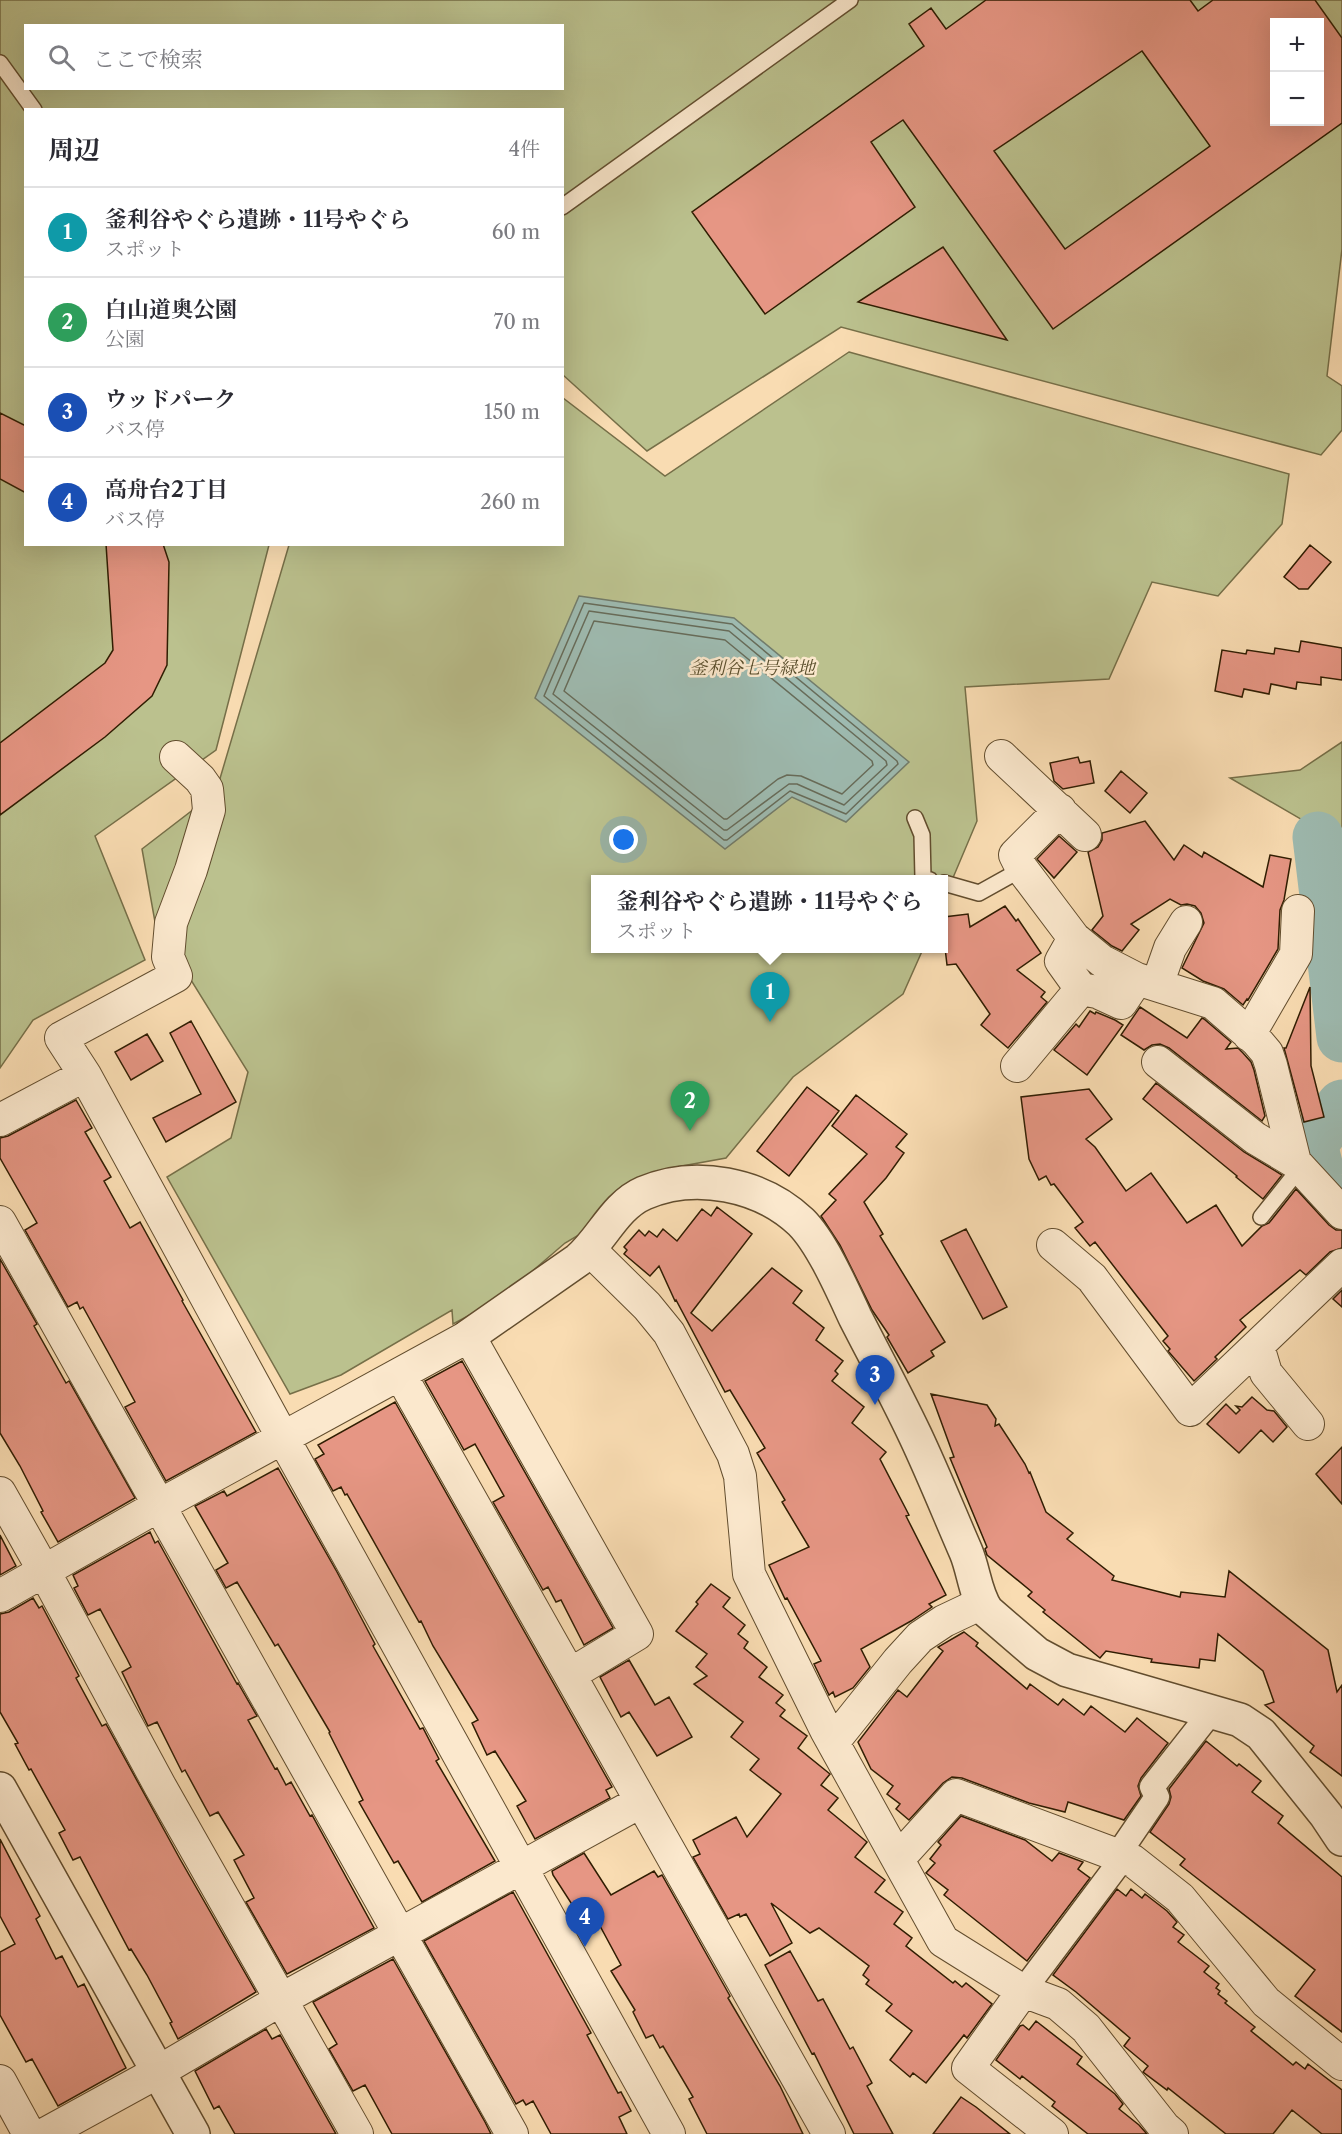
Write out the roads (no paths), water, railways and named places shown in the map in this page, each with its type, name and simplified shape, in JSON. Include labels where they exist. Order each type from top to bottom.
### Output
[{"type":"street","points":[[1001,756],[1085,835]]},
{"type":"street","points":[[176,757],[200,779],[207,789],[209,810],[191,870],[171,923],[168,957],[176,976],[61,1038],[86,1075],[283,1438],[669,2134]]},
{"type":"street","points":[[1060,810],[1015,855],[1022,869],[1074,938],[1102,961],[1147,982],[1213,1004],[1256,1040],[1267,1053],[1298,1165]]},
{"type":"street","points":[[1250,1035],[1296,954],[1298,911]]},
{"type":"street","points":[[1074,938],[1060,961],[1081,989],[1097,992],[1121,1003],[1147,982],[1186,922]]},
{"type":"street","points":[[1017,1066],[1081,989]]},
{"type":"street","points":[[1158,1062],[1255,1138],[1298,1165],[1342,1213]]},
{"type":"street","points":[[0,1120],[86,1075]]},
{"type":"street","points":[[0,1596],[160,1505],[469,1336],[590,1250],[616,1213],[642,1194],[665,1186],[717,1182],[778,1203],[802,1224],[828,1261],[915,1435],[967,1555],[981,1603],[987,1611],[1037,1654],[1067,1670],[1240,1720],[1261,1734],[1326,1815],[1342,1839]]},
{"type":"street","points":[[0,1222],[512,2134]]},
{"type":"street","points":[[1053,1245],[1092,1278],[1190,1410],[1342,1265]]},
{"type":"street","points":[[590,1250],[647,1306],[669,1333],[734,1454],[740,1476],[749,1574],[834,1742],[943,1941],[1023,1991],[1058,2004],[1086,2028],[1164,2127],[1172,2134]]},
{"type":"street","points":[[469,1336],[637,1634],[571,1674]]},
{"type":"street","points":[[1258,1346],[1266,1372],[1308,1424]]},
{"type":"street","points":[[400,1374],[829,2134]]},
{"type":"street","points":[[0,1493],[160,1786],[357,2134]]},
{"type":"street","points":[[834,1742],[898,1661],[920,1637],[944,1621],[981,1603]]},
{"type":"street","points":[[1052,2134],[968,2068],[1122,1858],[1123,1847],[1157,1797],[1152,1787],[1211,1712]]},
{"type":"street","points":[[0,1789],[193,2134]]},
{"type":"street","points":[[898,1859],[956,1795],[1132,1861],[1180,1898],[1266,2002],[1342,2064]]},
{"type":"street","points":[[45,2134],[158,2072],[282,1999],[640,1802]]},
{"type":"street","points":[[0,2081],[29,2134]]},
{"type":"lane","points":[[564,206],[850,0]]},
{"type":"lane","points":[[0,63],[33,108]]},
{"type":"lane","points":[[915,818],[922,836],[923,875]]},
{"type":"lane","points":[[948,884],[979,893],[1022,869]]},
{"type":"lane","points":[[1260,1217],[1298,1165]]},
{"type":"water","points":[[579,596],[734,618],[909,762],[846,822],[792,797],[725,849],[535,698]]},
{"type":"waterway","points":[[1318,837],[1342,1037]]},
{"type":"waterway","points":[[1342,1105],[1312,1144],[1321,1180],[1342,1197]]},
{"type":"place","name":"釜利谷やぐら遺跡・11号やぐら","points":[[770,1022]]},
{"type":"place","name":"白山道奥公園","points":[[690,1131]]},
{"type":"place","name":"ウッドパーク","points":[[875,1405]]},
{"type":"place","name":"高舟台2丁目","points":[[585,1947]]},
{"type":"park label","name":"釜利谷七号緑地","points":[[752,668]]}]
